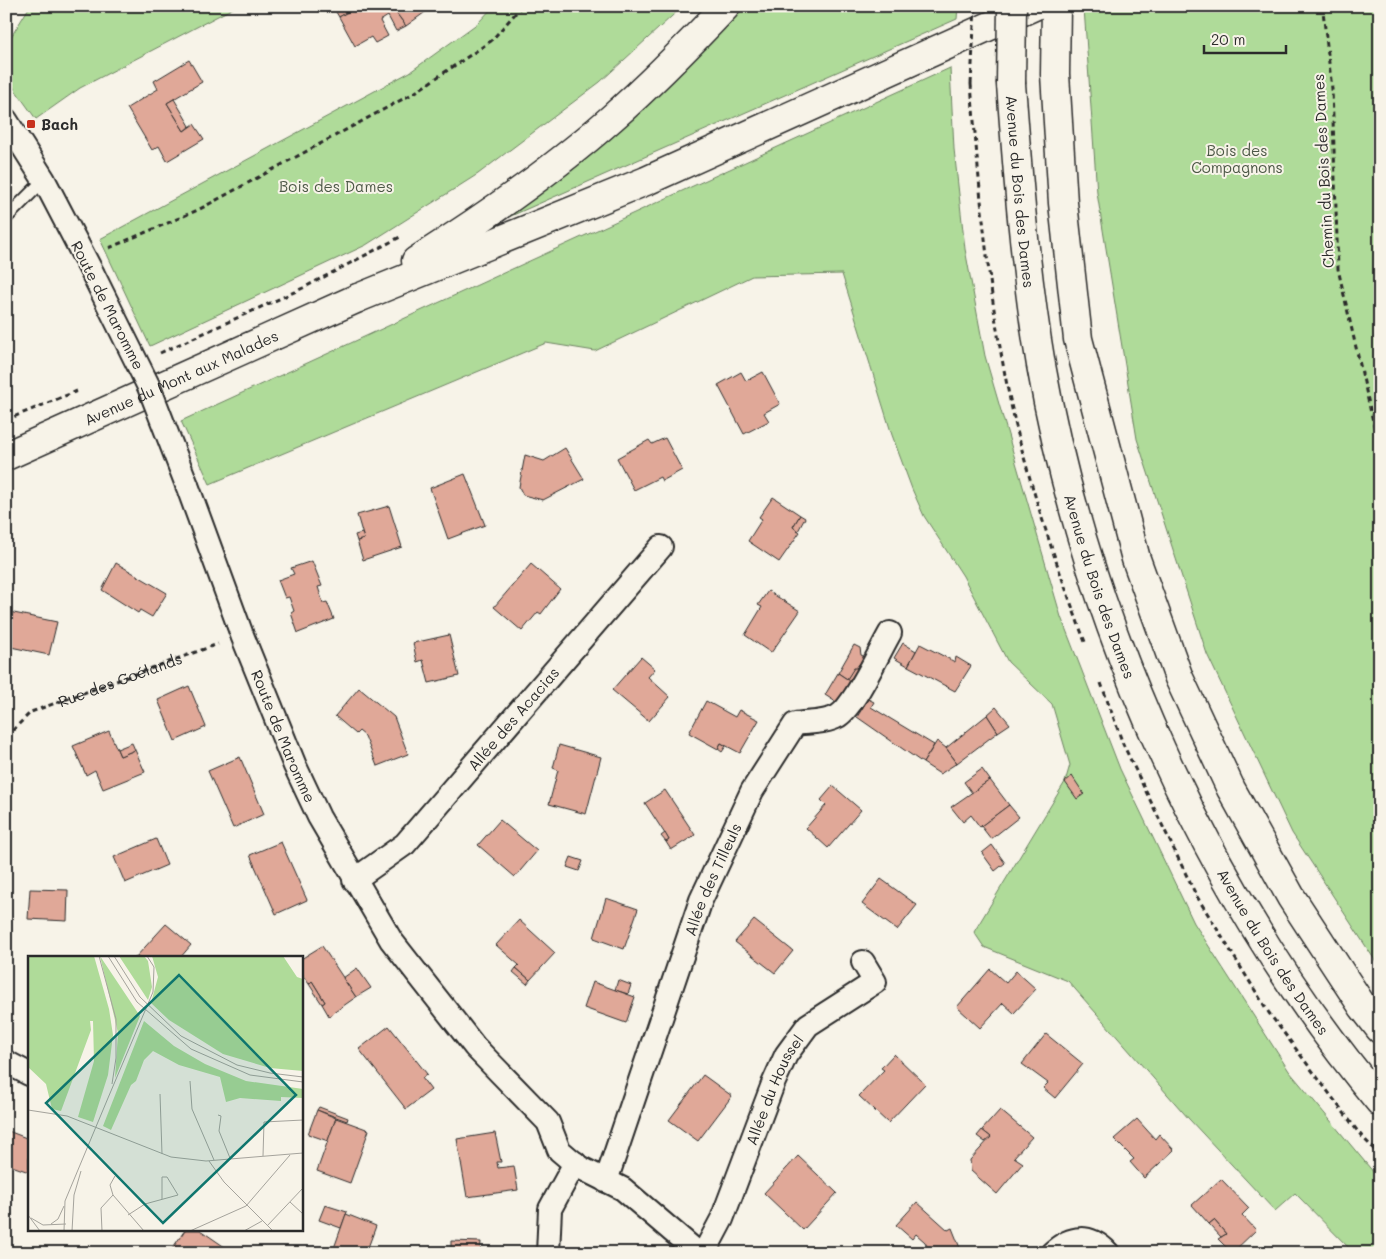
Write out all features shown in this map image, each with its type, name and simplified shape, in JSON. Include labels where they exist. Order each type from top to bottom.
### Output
[{"type":"main road","points":[[358,298],[476,223],[538,179],[668,67],[726,6]]},
{"type":"main road","name":"Avenue du Bois des Dames","points":[[1012,6],[1011,84],[1022,225],[1041,365],[1063,466],[1091,564],[1121,650],[1155,736],[1195,820],[1246,912],[1294,989],[1347,1064],[1380,1102]]},
{"type":"main road","points":[[358,298],[646,181],[1034,6]]},
{"type":"main road","points":[[1056,6],[1055,74],[1063,203],[1078,339],[1136,559],[1179,678],[1231,789],[1291,897],[1363,1007],[1380,1028]]},
{"type":"main road","name":"Avenue du Mont aux Malades","points":[[6,456],[358,298]]},
{"type":"street","name":"Route de Maromme","points":[[6,120],[44,180],[149,387],[242,635],[294,766],[319,817],[354,880],[403,955],[475,1047],[548,1122],[559,1150],[575,1163],[623,1189],[698,1253]]},
{"type":"street","name":"Allée des Acacias","points":[[354,880],[406,844],[661,547]]},
{"type":"street","name":"Allée des Tilleuls","points":[[606,1181],[701,900],[752,791],[795,724],[823,721],[838,716],[854,697],[890,633]]},
{"type":"street","name":"Allée du Houssel","points":[[704,1253],[722,1219],[773,1084],[786,1055],[808,1026],[875,982],[863,962]]},
{"type":"street","points":[[6,1062],[28,1073]]},
{"type":"street","points":[[548,1253],[550,1209],[575,1163]]},
{"type":"street","points":[[1052,1253],[1058,1247],[1076,1238],[1098,1242],[1108,1253]]},
{"type":"lane","points":[[6,218],[44,180]]},
{"type":"path","points":[[89,266],[198,210],[414,93],[490,41],[522,6]]},
{"type":"path","points":[[971,84],[975,6]]},
{"type":"path","name":"Chemin du Bois des Dames","points":[[1326,6],[1323,12],[1332,89],[1338,269],[1380,452]]},
{"type":"path","points":[[158,354],[303,288],[405,234]]},
{"type":"path","points":[[6,420],[79,390]]},
{"type":"path","name":"Rue des Goélands","points":[[6,737],[31,712],[242,635]]},
{"type":"green space","points":[[30,6],[237,6],[80,88],[36,119],[6,77],[6,45]]},
{"type":"green space","name":"Bois des Dames","points":[[494,6],[683,6],[600,82],[478,174],[366,245],[150,346],[100,239],[410,72],[478,23]]},
{"type":"green space","points":[[741,6],[958,6],[957,19],[495,223],[681,68]]},
{"type":"green space","name":"Bois des Compagnons","points":[[1093,6],[1380,6],[1380,968],[1292,833],[1207,654],[1137,439],[1097,193],[1084,8]]},
{"type":"green space","points":[[950,68],[954,149],[965,249],[985,356],[1061,617],[1120,769],[1194,923],[1289,1071],[1380,1180],[1380,1253],[1354,1253],[1295,1193],[1275,1211],[1189,1119],[1068,981],[984,947],[974,932],[1065,782],[1070,765],[1052,704],[1008,662],[963,576],[924,516],[892,435],[842,274],[752,276],[595,351],[546,343],[210,484],[181,421]]},
{"type":"building","points":[[347,6],[356,7],[339,17],[336,12]]},
{"type":"building","points":[[358,6],[391,6],[406,26],[396,31],[388,16],[380,21],[388,36],[375,43],[371,37],[355,46],[339,17]]},
{"type":"building","points":[[391,6],[425,6],[428,10],[406,26]]},
{"type":"building","points":[[189,60],[202,82],[167,103],[184,131],[194,124],[204,139],[167,161],[159,146],[152,150],[127,108],[158,89],[154,81]]},
{"type":"building","points":[[174,99],[190,126],[184,131],[167,103]]},
{"type":"building","points":[[741,372],[746,381],[763,372],[780,404],[764,413],[769,421],[744,434],[718,385]]},
{"type":"building","points":[[665,438],[682,470],[662,481],[660,477],[634,490],[617,458],[649,440],[652,444]]},
{"type":"building","points":[[565,448],[584,479],[543,500],[523,495],[519,487],[525,455],[544,461]]},
{"type":"building","points":[[465,474],[485,525],[448,539],[430,488]]},
{"type":"building","points":[[773,497],[800,515],[793,527],[800,532],[779,562],[748,541],[762,519],[759,517]]},
{"type":"building","points":[[389,506],[402,547],[363,560],[357,541],[364,539],[357,515]]},
{"type":"building","points":[[800,515],[805,518],[798,531],[793,527]]},
{"type":"building","points":[[362,533],[364,539],[357,541],[355,535]]},
{"type":"building","points":[[312,561],[322,586],[318,587],[323,603],[327,602],[334,619],[298,633],[291,613],[294,611],[289,597],[285,598],[278,580],[294,574],[291,568]]},
{"type":"building","points":[[116,563],[167,593],[152,617],[140,610],[138,613],[102,590]]},
{"type":"building","points":[[531,564],[560,589],[541,614],[538,612],[522,631],[494,607]]},
{"type":"building","points":[[768,591],[800,611],[771,653],[745,635],[762,607],[758,605]]},
{"type":"building","points":[[9,612],[57,622],[49,655],[6,646]]},
{"type":"building","points":[[449,635],[459,676],[429,683],[423,660],[417,662],[413,643]]},
{"type":"building","points":[[903,643],[916,651],[908,666],[894,658]]},
{"type":"building","points":[[920,644],[955,662],[956,657],[971,666],[955,691],[908,666]]},
{"type":"building","points":[[854,645],[860,648],[861,655],[865,657],[847,679],[838,673]]},
{"type":"building","points":[[641,657],[655,669],[648,677],[670,697],[649,721],[612,690]]},
{"type":"building","points":[[854,668],[859,668],[850,681],[847,679]]},
{"type":"building","points":[[838,673],[850,681],[839,704],[825,695]]},
{"type":"building","points":[[189,686],[206,727],[175,741],[158,700]]},
{"type":"building","points":[[359,688],[394,717],[408,754],[377,766],[365,736],[359,731],[356,734],[335,716]]},
{"type":"building","points":[[868,699],[874,702],[871,707],[934,745],[923,763],[857,717]]},
{"type":"building","points":[[706,701],[735,717],[739,710],[759,720],[740,753],[721,743],[718,749],[689,733]]},
{"type":"building","points":[[996,707],[1010,724],[998,732],[987,715]]},
{"type":"building","points":[[987,715],[998,732],[957,763],[946,748]]},
{"type":"building","points":[[109,731],[120,756],[135,750],[145,772],[103,789],[95,770],[86,775],[73,746]]},
{"type":"building","points":[[937,741],[946,748],[957,763],[940,774],[923,763]]},
{"type":"building","points":[[132,743],[135,750],[120,756],[117,749]]},
{"type":"building","points":[[721,743],[726,746],[722,752],[718,749]]},
{"type":"building","points":[[559,745],[601,757],[586,814],[549,804],[558,770],[553,768]]},
{"type":"building","points":[[240,757],[264,814],[233,828],[208,771]]},
{"type":"building","points":[[982,769],[990,780],[972,793],[964,782]]},
{"type":"building","points":[[1072,776],[1084,794],[1077,799],[1065,782]]},
{"type":"building","points":[[990,780],[1009,805],[980,827],[971,815],[963,822],[951,807]]},
{"type":"building","points":[[833,786],[861,810],[828,848],[806,828],[826,805],[821,800]]},
{"type":"building","points":[[665,790],[695,835],[671,850],[666,842],[669,840],[645,803]]},
{"type":"building","points":[[1009,805],[1019,817],[991,839],[981,826]]},
{"type":"building","points":[[500,820],[537,851],[515,877],[478,845]]},
{"type":"building","points":[[665,833],[669,840],[666,842],[661,836]]},
{"type":"building","points":[[156,839],[167,865],[125,883],[114,857]]},
{"type":"building","points":[[281,842],[307,900],[276,914],[250,855]]},
{"type":"building","points":[[992,845],[1005,863],[995,871],[982,853]]},
{"type":"building","points":[[571,857],[583,861],[579,871],[567,867]]},
{"type":"building","points":[[881,879],[917,905],[897,930],[862,904]]},
{"type":"building","points":[[30,889],[68,890],[67,921],[28,919]]},
{"type":"building","points":[[606,898],[638,909],[624,949],[594,938]]},
{"type":"building","points":[[519,920],[555,953],[530,980],[516,968],[519,965],[496,945]]},
{"type":"building","points":[[754,920],[793,951],[775,973],[735,942]]},
{"type":"building","points":[[166,924],[191,945],[182,956],[137,956]]},
{"type":"building","points":[[322,946],[356,997],[329,1016],[322,1004],[325,1002],[312,981],[309,984],[302,974],[302,958]]},
{"type":"building","points":[[357,968],[371,988],[356,997],[343,978]]},
{"type":"building","points":[[516,968],[530,980],[527,984],[513,972]]},
{"type":"building","points":[[990,969],[1006,983],[1016,971],[1036,989],[1014,1013],[1003,1003],[980,1028],[957,1007]]},
{"type":"building","points":[[618,980],[631,985],[628,994],[615,990]]},
{"type":"building","points":[[312,981],[325,1002],[322,1004],[309,984]]},
{"type":"building","points":[[593,982],[635,997],[626,1023],[584,1008]]},
{"type":"building","points":[[389,1026],[427,1074],[422,1078],[431,1090],[406,1109],[359,1049]]},
{"type":"building","points":[[1046,1034],[1083,1064],[1055,1098],[1043,1088],[1048,1083],[1022,1064]]},
{"type":"building","points":[[894,1054],[925,1084],[888,1123],[859,1096],[884,1070],[881,1068]]},
{"type":"building","points":[[703,1075],[732,1096],[698,1141],[669,1120]]},
{"type":"building","points":[[319,1107],[348,1118],[347,1121],[317,1110]]},
{"type":"building","points":[[317,1110],[336,1118],[328,1141],[308,1134]]},
{"type":"building","points":[[1000,1110],[1032,1137],[1014,1157],[1023,1163],[997,1194],[971,1171],[970,1160],[991,1137],[982,1130]]},
{"type":"building","points":[[336,1118],[369,1130],[350,1183],[317,1171]]},
{"type":"building","points":[[1137,1119],[1155,1139],[1159,1134],[1174,1150],[1144,1178],[1130,1162],[1134,1159],[1114,1139]]},
{"type":"building","points":[[982,1130],[991,1137],[985,1142],[977,1136]]},
{"type":"building","points":[[8,1131],[28,1139],[28,1172],[6,1164]]},
{"type":"building","points":[[495,1133],[501,1162],[497,1162],[498,1168],[514,1166],[518,1190],[467,1197],[457,1139]]},
{"type":"building","points":[[798,1156],[837,1193],[803,1230],[764,1193]]},
{"type":"building","points":[[1221,1179],[1249,1208],[1242,1215],[1256,1230],[1232,1253],[1218,1239],[1226,1234],[1214,1220],[1209,1224],[1192,1205]]},
{"type":"building","points":[[917,1202],[948,1230],[952,1228],[962,1253],[930,1253],[925,1242],[916,1234],[912,1239],[896,1225]]},
{"type":"building","points":[[325,1205],[347,1212],[341,1228],[319,1220]]},
{"type":"building","points":[[346,1214],[376,1226],[366,1253],[333,1251]]},
{"type":"building","points":[[1214,1220],[1226,1234],[1221,1237],[1209,1224]]},
{"type":"building","points":[[184,1232],[203,1232],[232,1252],[184,1253],[174,1246]]},
{"type":"building","points":[[451,1241],[481,1242],[480,1253],[451,1253]]},
{"type":"building","points":[[174,1246],[184,1253],[170,1253]]},
{"type":"place","name":"Bach","points":[[31,124]]}]
